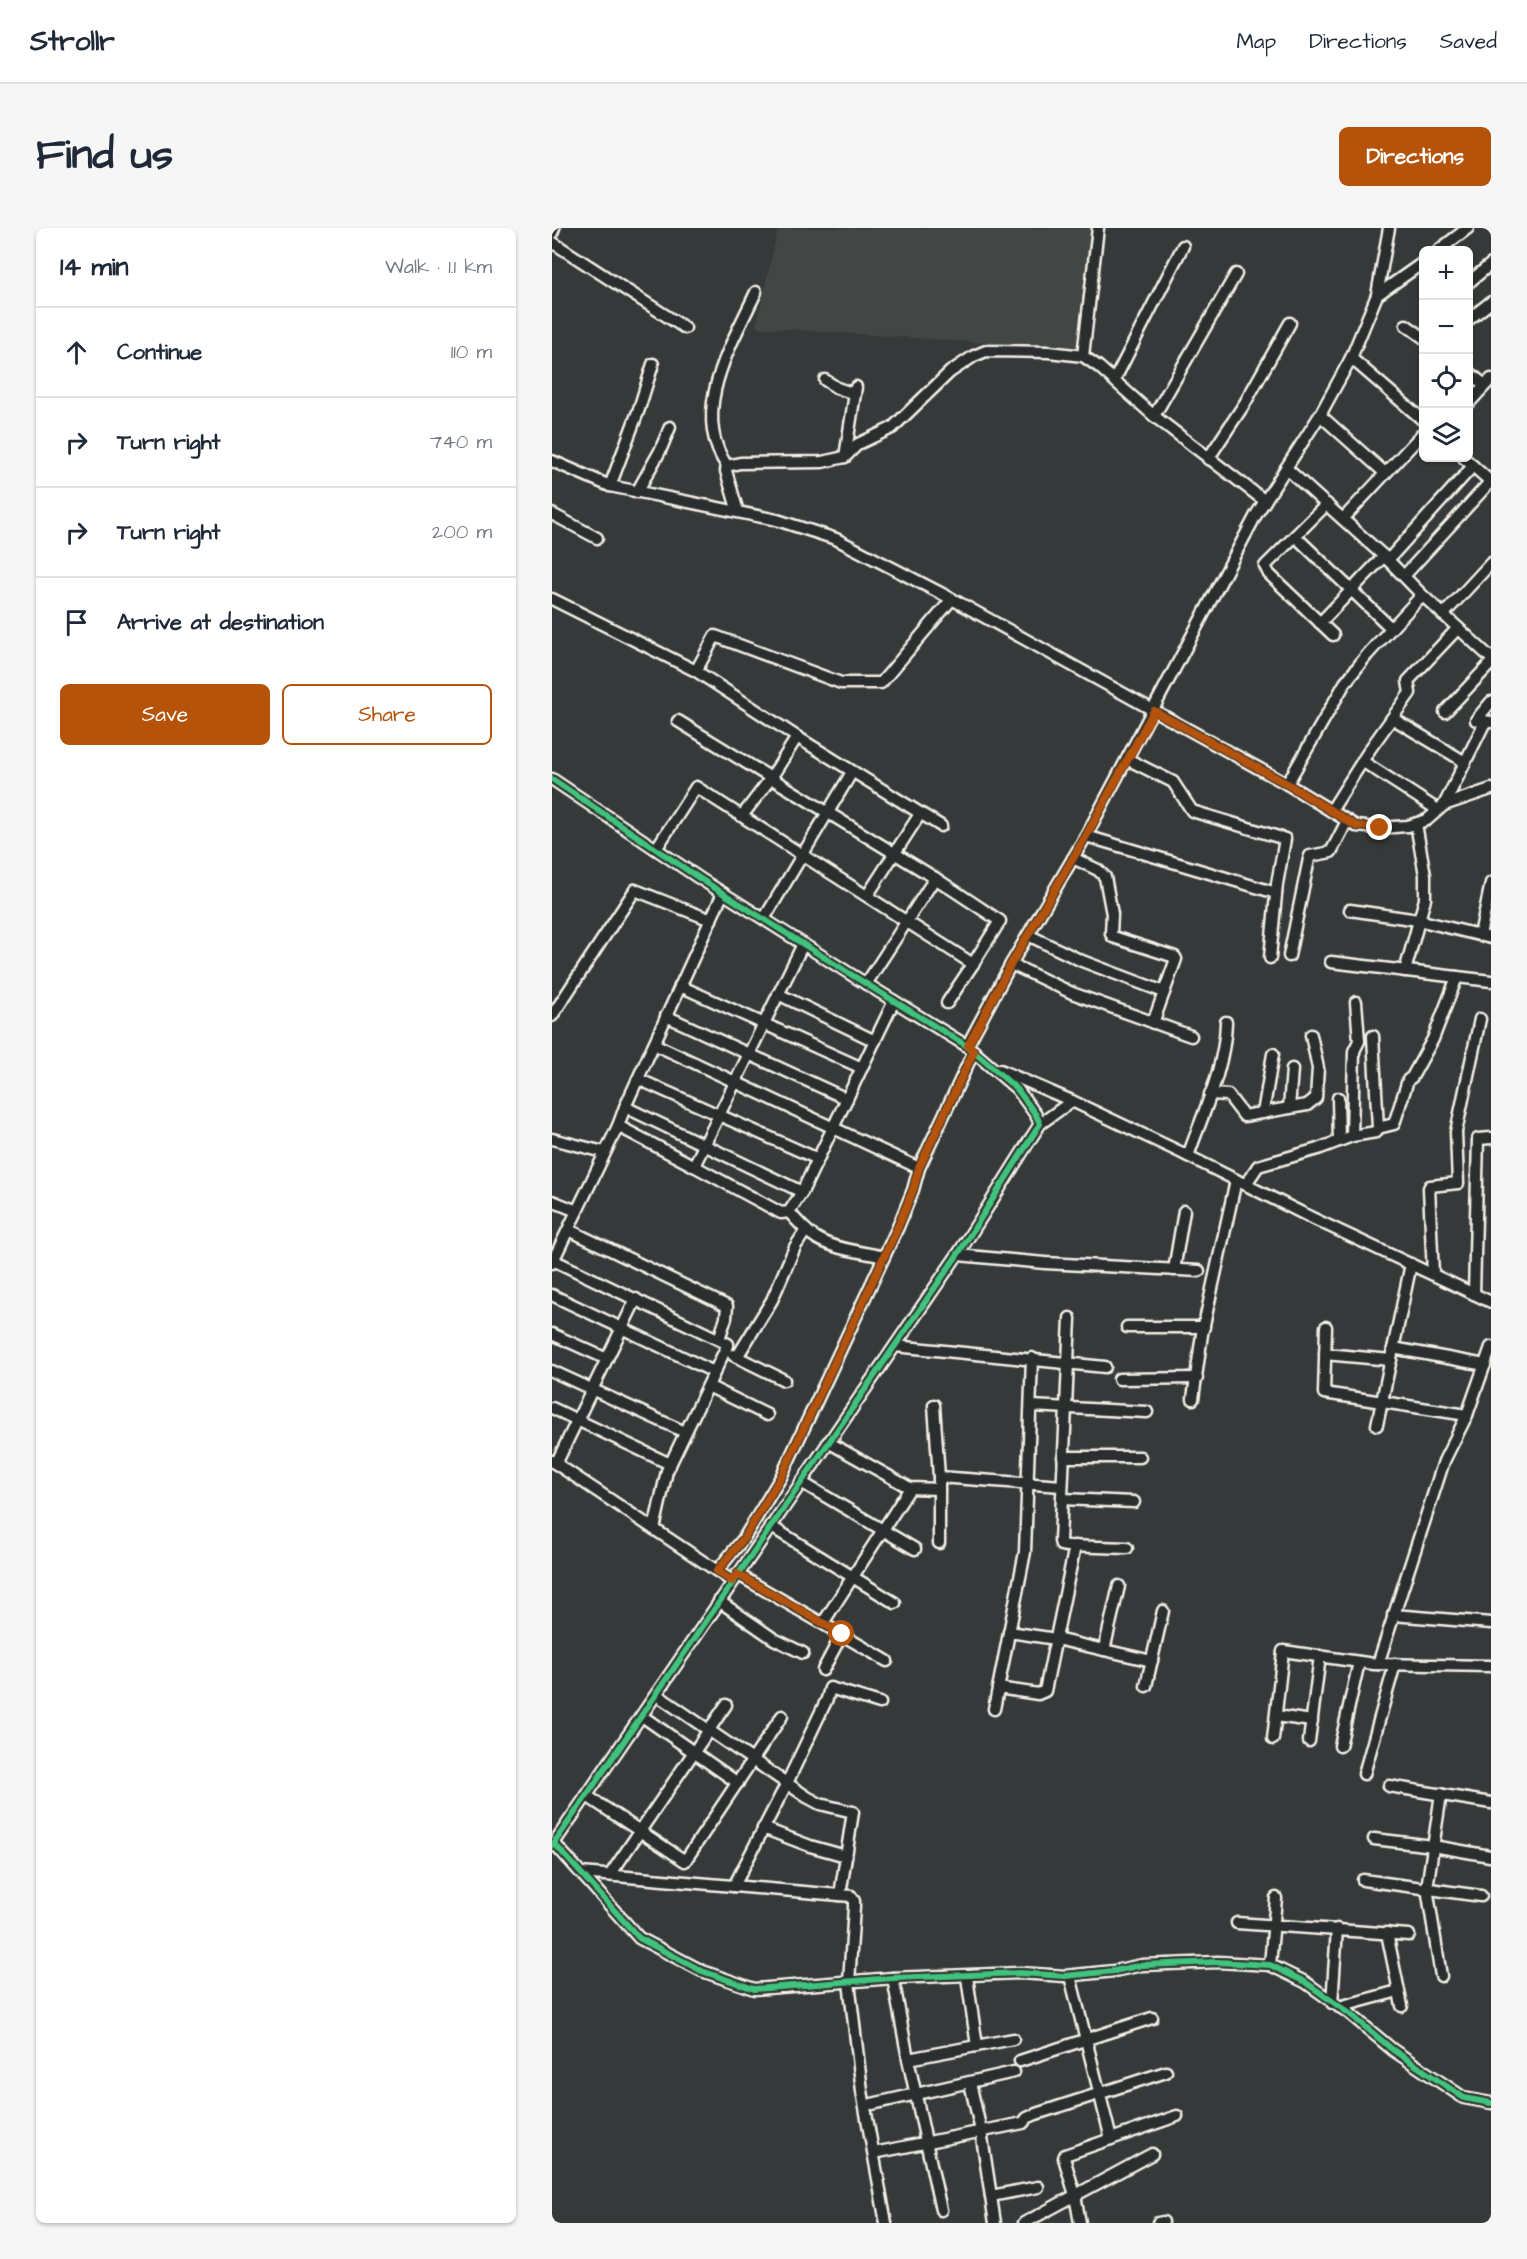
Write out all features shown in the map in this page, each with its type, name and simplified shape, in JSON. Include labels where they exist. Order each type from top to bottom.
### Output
[{"type":"street","points":[[552,233],[555,228]]},
{"type":"street","points":[[1083,356],[1098,228]]},
{"type":"street","points":[[717,1571],[744,1538],[781,1477],[884,1257],[906,1207],[919,1168],[971,1048],[1011,964],[1086,836],[1265,501],[1320,415],[1351,357],[1377,295],[1389,228]]},
{"type":"street","points":[[1444,246],[1468,228]]},
{"type":"street","points":[[552,242],[685,328]]},
{"type":"street","points":[[1115,379],[1183,246]]},
{"type":"street","points":[[1473,279],[1491,264]]},
{"type":"street","points":[[1377,295],[1419,266]]},
{"type":"street","points":[[1154,416],[1236,274]]},
{"type":"street","points":[[738,512],[726,471],[727,466],[712,428],[712,406],[719,375],[731,341],[756,292]]},
{"type":"street","points":[[1473,316],[1491,302]]},
{"type":"street","points":[[1208,459],[1245,403],[1290,323]]},
{"type":"street","points":[[1406,325],[1419,334]]},
{"type":"street","points":[[727,466],[740,463],[822,462],[845,457],[858,444],[892,428],[950,372],[986,351],[1049,352],[1083,356],[1115,379],[1154,416],[1265,501]]},
{"type":"street","points":[[1351,357],[1419,417]]},
{"type":"street","points":[[610,486],[653,364]]},
{"type":"street","points":[[1473,374],[1489,381],[1473,399]]},
{"type":"street","points":[[825,380],[837,388],[856,390],[845,457]]},
{"type":"street","points":[[1320,415],[1385,473]]},
{"type":"street","points":[[637,492],[660,451],[670,427]]},
{"type":"street","points":[[1343,519],[1419,437]]},
{"type":"street","points":[[552,461],[610,486],[777,520],[836,539],[952,599],[1287,784],[1356,826],[1380,828],[1408,826],[1427,820],[1441,808],[1488,722],[1476,720],[1491,702]]},
{"type":"street","points":[[1404,576],[1491,482],[1468,462]]},
{"type":"street","points":[[1320,623],[1386,558],[1473,466]]},
{"type":"street","points":[[1286,468],[1386,558],[1422,596],[1488,651]]},
{"type":"street","points":[[1327,504],[1267,562],[1265,570],[1333,635]]},
{"type":"street","points":[[552,514],[597,538]]},
{"type":"street","points":[[1295,536],[1391,628]]},
{"type":"street","points":[[1443,615],[1491,563]]},
{"type":"street","points":[[1287,784],[1345,683],[1366,654],[1422,596]]},
{"type":"street","points":[[552,599],[696,671],[852,772],[941,826]]},
{"type":"street","points":[[696,671],[716,636],[841,683],[880,683],[952,599]]},
{"type":"street","points":[[1331,811],[1362,761],[1410,693],[1408,681],[1458,628]]},
{"type":"street","points":[[1445,712],[1491,663]]},
{"type":"street","points":[[1392,718],[1465,762]]},
{"type":"street","points":[[678,721],[935,878],[1000,921],[947,1003]]},
{"type":"street","points":[[742,816],[771,778],[797,737]]},
{"type":"street","points":[[1127,759],[1173,782],[1192,811],[1285,839],[1276,893],[1270,958]]},
{"type":"street","points":[[1362,761],[1441,808],[1489,793]]},
{"type":"street","points":[[764,919],[852,772]]},
{"type":"street","points":[[552,779],[723,893],[971,1048],[1017,1089],[1040,1124]]},
{"type":"street","points":[[656,849],[696,787],[973,964]]},
{"type":"street","points":[[867,896],[920,814]]},
{"type":"street","points":[[1288,956],[1309,858],[1331,852],[1347,821]]},
{"type":"street","points":[[1405,971],[1425,899],[1425,875],[1416,824]]},
{"type":"street","points":[[1086,836],[1276,893]]},
{"type":"street","points":[[1073,858],[1098,870],[1105,877],[1112,914],[1111,933],[1113,937],[1175,957],[1176,962],[1154,1023]]},
{"type":"street","points":[[866,984],[935,878]]},
{"type":"street","points":[[1480,935],[1491,884]]},
{"type":"street","points":[[552,1016],[635,890],[711,920]]},
{"type":"street","points":[[654,1529],[667,1471],[728,1344],[553,1262],[618,1126],[723,893]]},
{"type":"street","points":[[1350,910],[1418,920],[1491,938]]},
{"type":"street","points":[[1028,935],[1082,960],[1164,992]]},
{"type":"street","points":[[694,1166],[803,944]]},
{"type":"street","points":[[1331,962],[1491,981]]},
{"type":"street","points":[[1011,964],[1072,993],[1191,1036]]},
{"type":"street","points":[[1193,1399],[1204,1327],[1241,1182],[1258,1166],[1352,1136],[1376,1132],[1378,1128],[1395,1124],[1408,1080],[1412,1077],[1433,1039],[1457,977]]},
{"type":"street","points":[[680,986],[862,1068]]},
{"type":"street","points":[[778,994],[875,1041]]},
{"type":"street","points":[[618,1126],[781,1213],[789,1212],[802,1192],[894,1001]]},
{"type":"street","points":[[1352,1136],[1354,1051],[1359,1041],[1356,1002]]},
{"type":"street","points":[[666,1016],[847,1099]]},
{"type":"street","points":[[1433,1274],[1429,1188],[1430,1186],[1458,1183],[1456,1132],[1480,1018]]},
{"type":"street","points":[[1188,1156],[1222,1059],[1226,1022]]},
{"type":"street","points":[[1210,1094],[1228,1095],[1244,1116],[1307,1105],[1316,1098],[1318,1068],[1311,1035]]},
{"type":"street","points":[[1373,1036],[1378,1128]]},
{"type":"street","points":[[654,1044],[919,1168]]},
{"type":"street","points":[[1263,1113],[1273,1054]]},
{"type":"street","points":[[992,1066],[1072,1101],[1491,1302]]},
{"type":"street","points":[[1289,1108],[1292,1069]]},
{"type":"street","points":[[638,1079],[818,1159]]},
{"type":"street","points":[[1338,1098],[1339,1141]]},
{"type":"street","points":[[1072,1101],[1040,1124],[958,1255],[553,1844],[639,1938],[702,1971],[754,1989],[893,1978],[1020,1974],[1070,1976],[1142,1965],[1218,1962],[1270,1965],[1305,1983],[1393,2050],[1464,2098],[1491,2103]]},
{"type":"street","points":[[625,1107],[802,1192]]},
{"type":"street","points":[[1474,1294],[1478,1139],[1491,1138]]},
{"type":"street","points":[[552,1139],[604,1152]]},
{"type":"street","points":[[552,1201],[577,1211]]},
{"type":"street","points":[[1174,1270],[1184,1211]]},
{"type":"street","points":[[789,1212],[806,1230],[832,1246],[884,1257]]},
{"type":"street","points":[[568,1230],[727,1306],[726,1318],[719,1339]]},
{"type":"street","points":[[737,1357],[772,1300],[795,1247],[806,1230]]},
{"type":"street","points":[[958,1255],[1045,1263],[1198,1271]]},
{"type":"street","points":[[1377,1425],[1411,1264]]},
{"type":"street","points":[[552,1295],[714,1372]]},
{"type":"street","points":[[636,1299],[554,1462],[717,1571],[735,1577],[823,1623],[887,1661]]},
{"type":"street","points":[[1070,1318],[1066,1362],[1061,1545],[1128,1548]]},
{"type":"street","points":[[1127,1327],[1204,1327]]},
{"type":"street","points":[[1326,1327],[1324,1394],[1382,1401],[1467,1416]]},
{"type":"street","points":[[552,1334],[607,1359]]},
{"type":"street","points":[[895,1346],[1105,1367]]},
{"type":"street","points":[[1378,1664],[1444,1461],[1467,1416],[1491,1347]]},
{"type":"street","points":[[724,1350],[784,1380]]},
{"type":"street","points":[[1325,1354],[1392,1354],[1485,1365]]},
{"type":"street","points":[[994,1709],[1025,1552],[1032,1358]]},
{"type":"street","points":[[552,1371],[686,1432]]},
{"type":"street","points":[[1119,1379],[1197,1378]]},
{"type":"street","points":[[708,1386],[767,1415]]},
{"type":"street","points":[[934,1405],[939,1477],[939,1544]]},
{"type":"street","points":[[1031,1406],[1147,1412]]},
{"type":"street","points":[[552,1408],[670,1464]]},
{"type":"street","points":[[828,1442],[910,1488],[939,1489]]},
{"type":"street","points":[[1063,1457],[1140,1457]]},
{"type":"street","points":[[939,1477],[1062,1486]]},
{"type":"street","points":[[801,1482],[915,1549]]},
{"type":"street","points":[[823,1623],[910,1488]]},
{"type":"street","points":[[1062,1499],[1134,1502]]},
{"type":"street","points":[[770,1526],[895,1602]]},
{"type":"street","points":[[998,1688],[1038,1694],[1045,1691],[1075,1546]]},
{"type":"street","points":[[1104,1650],[1119,1586]]},
{"type":"street","points":[[719,1601],[774,1639],[803,1653]]},
{"type":"street","points":[[1146,1686],[1163,1611]]},
{"type":"street","points":[[1394,1615],[1491,1623]]},
{"type":"street","points":[[1009,1632],[1056,1639],[1152,1661]]},
{"type":"street","points":[[823,1670],[842,1634]]},
{"type":"street","points":[[1273,1739],[1283,1651],[1378,1664],[1491,1666]]},
{"type":"street","points":[[1309,1741],[1320,1656]]},
{"type":"street","points":[[1340,1746],[1359,1662]]},
{"type":"street","points":[[1364,1774],[1395,1664]]},
{"type":"street","points":[[734,1886],[787,1783],[827,1699],[830,1688],[880,1703]]},
{"type":"street","points":[[657,1695],[820,1804],[853,1812],[840,1895]]},
{"type":"street","points":[[610,1875],[726,1705]]},
{"type":"street","points":[[642,1716],[738,1783]]},
{"type":"street","points":[[587,1796],[685,1861],[782,1716]]},
{"type":"street","points":[[1276,1716],[1312,1721]]},
{"type":"street","points":[[1389,1786],[1491,1803]]},
{"type":"street","points":[[1441,1794],[1426,1888],[1441,1976]]},
{"type":"street","points":[[763,1828],[810,1846],[846,1856]]},
{"type":"street","points":[[1374,1839],[1490,1856]]},
{"type":"street","points":[[581,1873],[851,1896],[854,1901],[849,1982],[862,2091],[886,2223]]},
{"type":"street","points":[[1363,1880],[1481,1896]]},
{"type":"street","points":[[1270,1965],[1276,1898]]},
{"type":"street","points":[[1237,1923],[1409,1935]]},
{"type":"street","points":[[1335,2005],[1337,1929]]},
{"type":"street","points":[[1387,1933],[1402,2006]]},
{"type":"street","points":[[1070,1976],[1111,2139]]},
{"type":"street","points":[[967,1977],[977,2046]]},
{"type":"street","points":[[893,1978],[915,2095],[941,2210]]},
{"type":"street","points":[[1335,2005],[1398,1991]]},
{"type":"street","points":[[1020,2061],[1152,2018]]},
{"type":"street","points":[[908,2059],[1013,2039]]},
{"type":"street","points":[[872,2104],[1014,2072]]},
{"type":"street","points":[[879,2152],[1023,2123],[1027,2118],[1036,2114],[1166,2072]]},
{"type":"street","points":[[970,2083],[981,2131],[995,2223]]},
{"type":"street","points":[[1080,2223],[1065,2156],[1177,2116]]},
{"type":"street","points":[[1024,2223],[1152,2154]]},
{"type":"street","points":[[991,2196],[1038,2187]]},
{"type":"shaded area","points":[[778,228],[1091,228],[1078,349],[756,327]]},
{"type":"cycle path","points":[[552,779],[699,878],[967,1046],[1017,1089],[1040,1124],[960,1251],[552,1846]]},
{"type":"cycle path","points":[[554,1843],[639,1938],[702,1971],[754,1989],[893,1978],[1020,1973],[1065,1976],[1114,1971],[1142,1965],[1218,1962],[1270,1965],[1305,1982],[1350,2014],[1393,2050],[1464,2098],[1491,2103]]},
{"type":"route","points":[[842,1634],[737,1574],[732,1581],[717,1571],[744,1538],[781,1477],[898,1227],[919,1168],[974,1051],[968,1046],[1011,964],[1086,836],[1154,711],[1287,784],[1356,826],[1380,828]]}]
